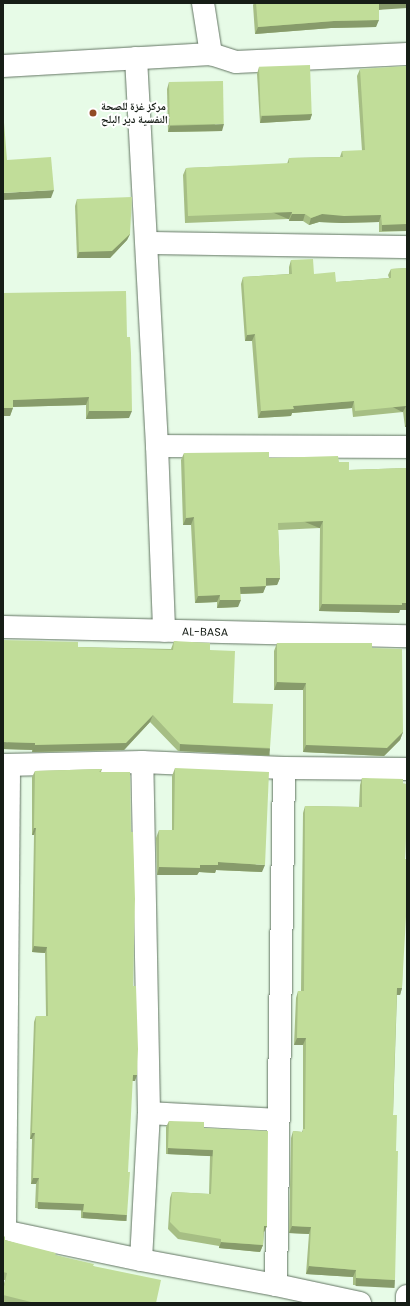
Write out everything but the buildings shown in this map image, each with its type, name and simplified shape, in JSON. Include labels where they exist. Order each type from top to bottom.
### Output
[{"type":"street","points":[[203,3],[211,54]]},
{"type":"street","points":[[3,66],[211,54],[236,62],[407,54]]},
{"type":"street","points":[[136,58],[157,446],[164,631]]},
{"type":"street","points":[[147,242],[407,247]]},
{"type":"street","points":[[157,446],[407,447]]},
{"type":"street","name":"AL-BASA","points":[[3,627],[407,636]]},
{"type":"street","points":[[140,1260],[149,1113],[142,762]]},
{"type":"street","points":[[360,1303],[276,1285],[140,1260],[4,1231],[6,765],[142,762],[284,768],[407,769]]},
{"type":"street","points":[[276,1285],[284,768]]},
{"type":"street","points":[[149,1113],[278,1120]]},
{"type":"street","points":[[407,1296],[407,1303]]},
{"type":"place","name":"مركز غزة للصحة النفسية دير البلح","points":[[93,113]]}]
